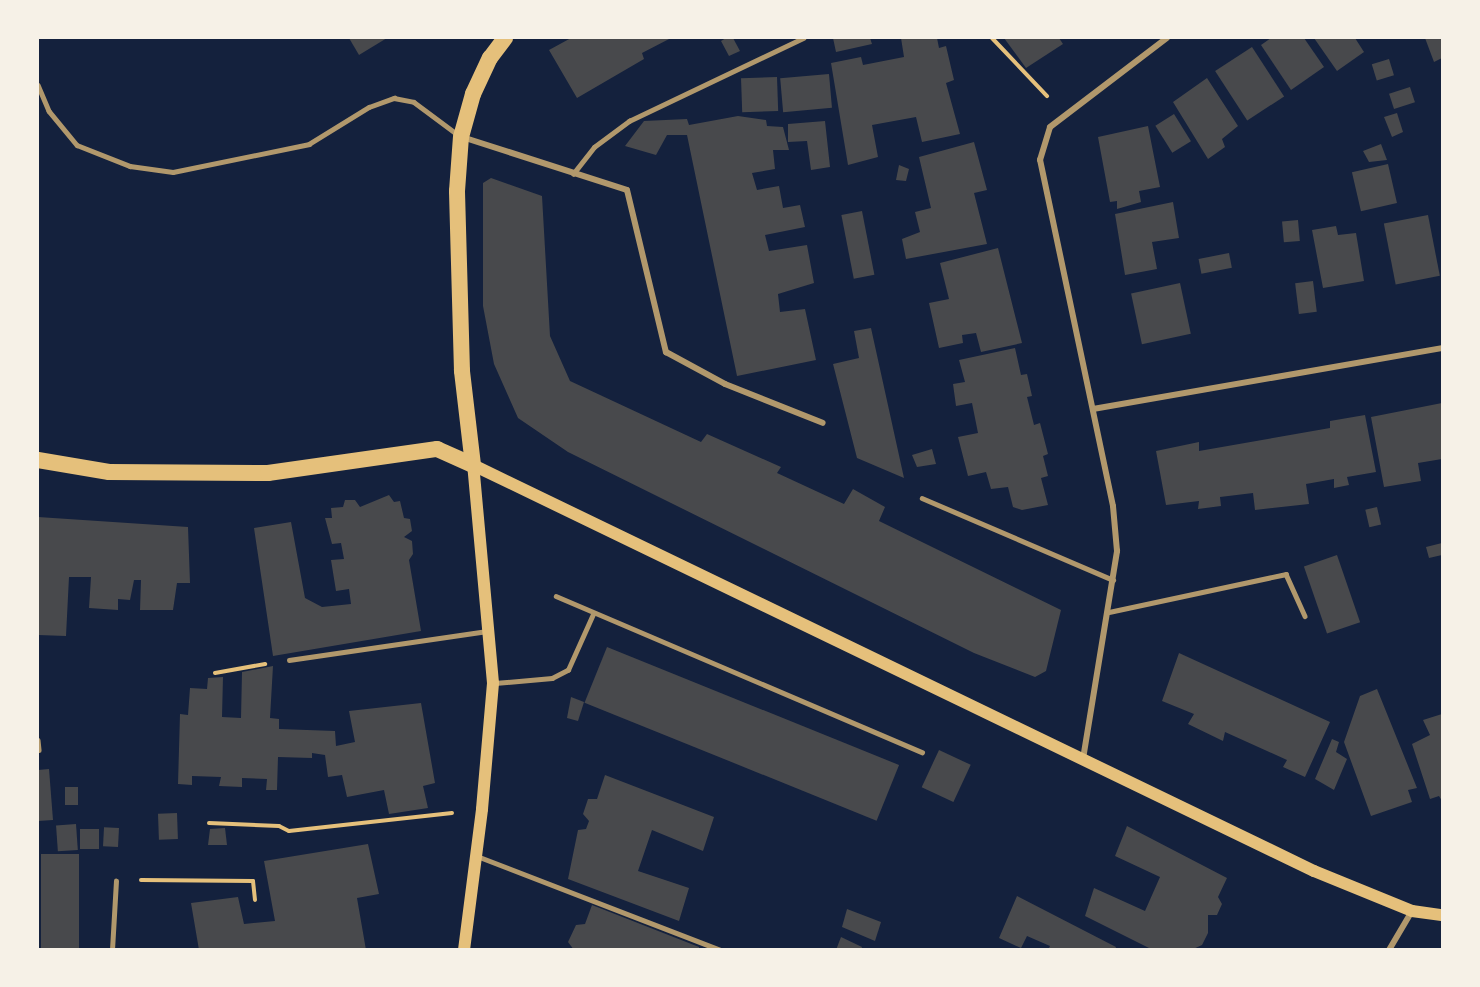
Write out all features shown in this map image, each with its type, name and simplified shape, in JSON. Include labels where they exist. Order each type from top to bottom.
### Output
[{"type":"highway","points":[[473,465],[462,371],[457,191],[461,137],[473,94],[490,58],[506,38]]},
{"type":"highway","points":[[38,460],[121,472],[268,473],[436,449],[473,465]]},
{"type":"main road","points":[[464,950],[477,856],[493,683],[473,465]]},
{"type":"main road","points":[[473,465],[1335,880],[1412,911],[1443,915]]},
{"type":"street","points":[[1083,759],[1117,551],[1113,506],[1094,409],[1040,159],[1050,127],[1167,38]]},
{"type":"street","points":[[461,137],[627,190],[666,352],[725,384],[823,423]]},
{"type":"street","points":[[1094,409],[1443,348]]},
{"type":"street","points":[[1389,950],[1412,911]]},
{"type":"lane","points":[[573,174],[594,147],[629,121],[803,38]]},
{"type":"lane","points":[[38,85],[49,111],[77,145],[130,166],[173,172],[309,144],[369,107],[394,98],[414,102],[461,137]]},
{"type":"lane","points":[[922,498],[1113,580]]},
{"type":"lane","points":[[1108,612],[1286,574],[1305,616]]},
{"type":"lane","points":[[556,596],[593,614],[922,752]]},
{"type":"lane","points":[[493,683],[552,678],[567,670],[593,614]]},
{"type":"lane","points":[[289,660],[487,631]]},
{"type":"lane","points":[[38,740],[39,750]]},
{"type":"lane","points":[[477,856],[720,950]]},
{"type":"lane","points":[[112,950],[116,881]]},
{"type":"path","points":[[992,38],[1027,78],[1066,113]]},
{"type":"path","points":[[215,673],[289,660]]},
{"type":"path","points":[[209,824],[279,826],[289,831],[482,809]]},
{"type":"path","points":[[116,881],[253,881],[255,900]]},
{"type":"building","points":[[349,38],[387,38],[359,55]]},
{"type":"building","points":[[571,38],[671,38],[642,53],[644,59],[577,98],[549,50]]},
{"type":"building","points":[[733,38],[740,51],[729,56],[721,41]]},
{"type":"building","points":[[833,38],[870,38],[872,44],[836,52]]},
{"type":"building","points":[[901,38],[937,38],[939,48],[946,46],[954,80],[946,83],[960,134],[922,142],[916,117],[872,125],[878,157],[848,165],[831,63],[861,57],[863,65],[904,57]]},
{"type":"building","points":[[1004,38],[1059,38],[1063,44],[1026,68]]},
{"type":"building","points":[[1271,38],[1304,38],[1324,67],[1291,90],[1261,45]]},
{"type":"building","points":[[1314,38],[1355,38],[1364,52],[1337,71]]},
{"type":"building","points":[[1425,38],[1442,38],[1442,58],[1434,62]]},
{"type":"building","points":[[1252,47],[1284,96],[1247,120],[1215,71]]},
{"type":"building","points":[[1389,59],[1394,75],[1377,81],[1372,64]]},
{"type":"building","points":[[829,74],[832,108],[783,112],[780,78]]},
{"type":"building","points":[[777,77],[778,111],[742,112],[741,78]]},
{"type":"building","points":[[1207,78],[1238,126],[1222,139],[1225,147],[1208,159],[1173,102]]},
{"type":"building","points":[[1410,87],[1415,102],[1394,109],[1389,94]]},
{"type":"building","points":[[1397,113],[1403,132],[1392,137],[1384,117]]},
{"type":"building","points":[[1174,114],[1191,141],[1172,153],[1155,126]]},
{"type":"building","points":[[738,116],[766,120],[767,126],[783,127],[789,150],[773,150],[775,169],[752,173],[757,190],[779,186],[783,208],[800,205],[805,227],[765,235],[769,251],[807,245],[814,283],[778,294],[780,312],[805,309],[816,360],[737,376],[687,135],[667,135],[656,155],[625,146],[644,121],[687,119],[689,125]]},
{"type":"building","points":[[825,121],[830,167],[811,170],[807,141],[788,142],[788,124]]},
{"type":"building","points":[[1148,126],[1160,187],[1139,191],[1141,202],[1117,209],[1117,201],[1110,202],[1098,137]]},
{"type":"building","points":[[974,142],[987,190],[974,193],[987,244],[906,259],[902,239],[920,232],[915,212],[931,208],[919,157]]},
{"type":"building","points":[[1381,144],[1387,160],[1369,162],[1363,151]]},
{"type":"building","points":[[1388,164],[1397,203],[1361,211],[1352,172]]},
{"type":"building","points":[[899,165],[909,169],[906,181],[896,180]]},
{"type":"building","points":[[491,178],[542,196],[550,336],[570,381],[701,442],[707,434],[781,467],[777,473],[844,504],[853,489],[885,507],[879,521],[1061,610],[1046,671],[1035,677],[974,653],[568,452],[518,418],[494,364],[483,306],[483,183]]},
{"type":"building","points":[[1173,202],[1179,238],[1152,242],[1157,269],[1125,275],[1115,214]]},
{"type":"building","points":[[862,211],[874,275],[854,279],[841,215]]},
{"type":"building","points":[[1428,215],[1440,276],[1396,284],[1384,224]]},
{"type":"building","points":[[1298,220],[1300,241],[1284,242],[1282,221]]},
{"type":"building","points":[[1336,226],[1338,235],[1356,233],[1364,281],[1323,288],[1312,230]]},
{"type":"building","points":[[998,248],[1022,343],[981,352],[976,333],[962,335],[963,343],[939,348],[929,303],[949,299],[940,263]]},
{"type":"building","points":[[1229,253],[1232,268],[1201,274],[1199,259]]},
{"type":"building","points":[[1313,281],[1317,312],[1299,314],[1295,283]]},
{"type":"building","points":[[1180,283],[1191,334],[1142,344],[1131,293]]},
{"type":"building","points":[[871,328],[904,478],[857,458],[833,364],[859,358],[854,331]]},
{"type":"building","points":[[1015,348],[1021,375],[1027,374],[1032,396],[1027,397],[1034,425],[1040,423],[1048,454],[1043,456],[1048,476],[1041,478],[1048,505],[1022,510],[1013,507],[1008,487],[991,489],[986,472],[968,476],[958,437],[978,433],[972,403],[956,406],[953,384],[965,382],[959,360]]},
{"type":"building","points":[[1442,403],[1442,459],[1418,463],[1421,481],[1384,487],[1371,417]]},
{"type":"building","points":[[1365,415],[1376,472],[1347,477],[1349,485],[1334,488],[1334,479],[1306,484],[1309,504],[1255,510],[1253,493],[1220,497],[1221,506],[1198,509],[1199,501],[1166,505],[1156,451],[1199,442],[1199,451],[1330,428],[1330,421]]},
{"type":"building","points":[[932,449],[936,464],[917,467],[912,455]]},
{"type":"building","points":[[389,495],[394,502],[400,501],[404,518],[410,519],[412,531],[404,537],[412,541],[413,554],[409,560],[421,631],[273,656],[254,528],[291,522],[305,598],[322,607],[351,604],[349,589],[336,591],[331,560],[344,559],[341,543],[332,544],[325,518],[332,518],[331,508],[343,507],[345,500],[355,500],[360,507]]},
{"type":"building","points":[[1377,507],[1381,525],[1369,527],[1365,510]]},
{"type":"building","points":[[38,517],[188,527],[190,583],[177,583],[173,610],[140,610],[141,580],[134,580],[130,600],[118,599],[118,610],[89,608],[91,577],[69,577],[66,636],[38,635]]},
{"type":"building","points":[[1442,543],[1442,555],[1429,558],[1426,547]]},
{"type":"building","points":[[1337,555],[1360,622],[1327,634],[1304,566]]},
{"type":"building","points":[[607,647],[899,765],[877,821],[585,703]]},
{"type":"building","points":[[1179,653],[1330,722],[1305,777],[1283,767],[1287,760],[1225,732],[1223,741],[1188,724],[1194,714],[1162,701]]},
{"type":"building","points":[[273,666],[270,718],[279,719],[279,729],[335,731],[336,746],[355,742],[349,711],[421,703],[435,783],[423,786],[428,808],[389,814],[384,790],[347,797],[342,775],[328,777],[325,755],[312,753],[312,758],[278,757],[277,790],[266,790],[267,779],[242,778],[242,787],[219,786],[221,777],[192,776],[192,785],[178,784],[180,714],[188,715],[190,688],[207,689],[208,678],[223,677],[222,717],[241,718],[242,672]]},
{"type":"building","points":[[1377,689],[1417,788],[1408,790],[1412,802],[1371,816],[1344,742],[1360,696]]},
{"type":"building","points":[[571,697],[584,702],[578,721],[567,718]]},
{"type":"building","points":[[1442,714],[1442,801],[1439,796],[1430,799],[1412,744],[1430,735],[1423,720]]},
{"type":"building","points":[[1332,739],[1339,742],[1336,752],[1347,759],[1334,790],[1315,779]]},
{"type":"building","points":[[939,750],[971,765],[953,802],[922,787]]},
{"type":"building","points":[[49,769],[53,820],[38,821],[38,770]]},
{"type":"building","points":[[605,775],[714,817],[703,851],[652,830],[638,871],[689,888],[679,921],[568,879],[578,830],[586,829],[589,821],[583,814],[588,799],[597,799]]},
{"type":"building","points":[[65,787],[78,787],[78,805],[65,805]]},
{"type":"building","points":[[177,813],[178,839],[159,840],[158,814]]},
{"type":"building","points":[[76,824],[78,850],[58,851],[56,825]]},
{"type":"building","points":[[1127,826],[1227,878],[1218,897],[1222,904],[1217,915],[1208,915],[1208,933],[1202,945],[1191,950],[1153,950],[1085,916],[1094,888],[1145,911],[1160,877],[1115,856]]},
{"type":"building","points":[[104,827],[119,828],[118,847],[103,846]]},
{"type":"building","points":[[225,828],[227,845],[208,845],[210,829]]},
{"type":"building","points":[[80,829],[99,829],[99,849],[80,849]]},
{"type":"building","points":[[368,844],[379,894],[357,898],[366,950],[199,950],[191,903],[238,897],[244,924],[275,921],[264,861]]},
{"type":"building","points":[[41,854],[79,854],[79,950],[41,950]]},
{"type":"building","points":[[1017,896],[1116,947],[1115,950],[1048,950],[1050,946],[1027,936],[1021,948],[999,938]]},
{"type":"building","points":[[592,905],[699,947],[699,950],[574,950],[568,942],[576,925],[585,924]]},
{"type":"building","points":[[847,909],[881,922],[875,941],[842,927]]},
{"type":"building","points":[[841,937],[862,947],[861,950],[836,950]]}]
